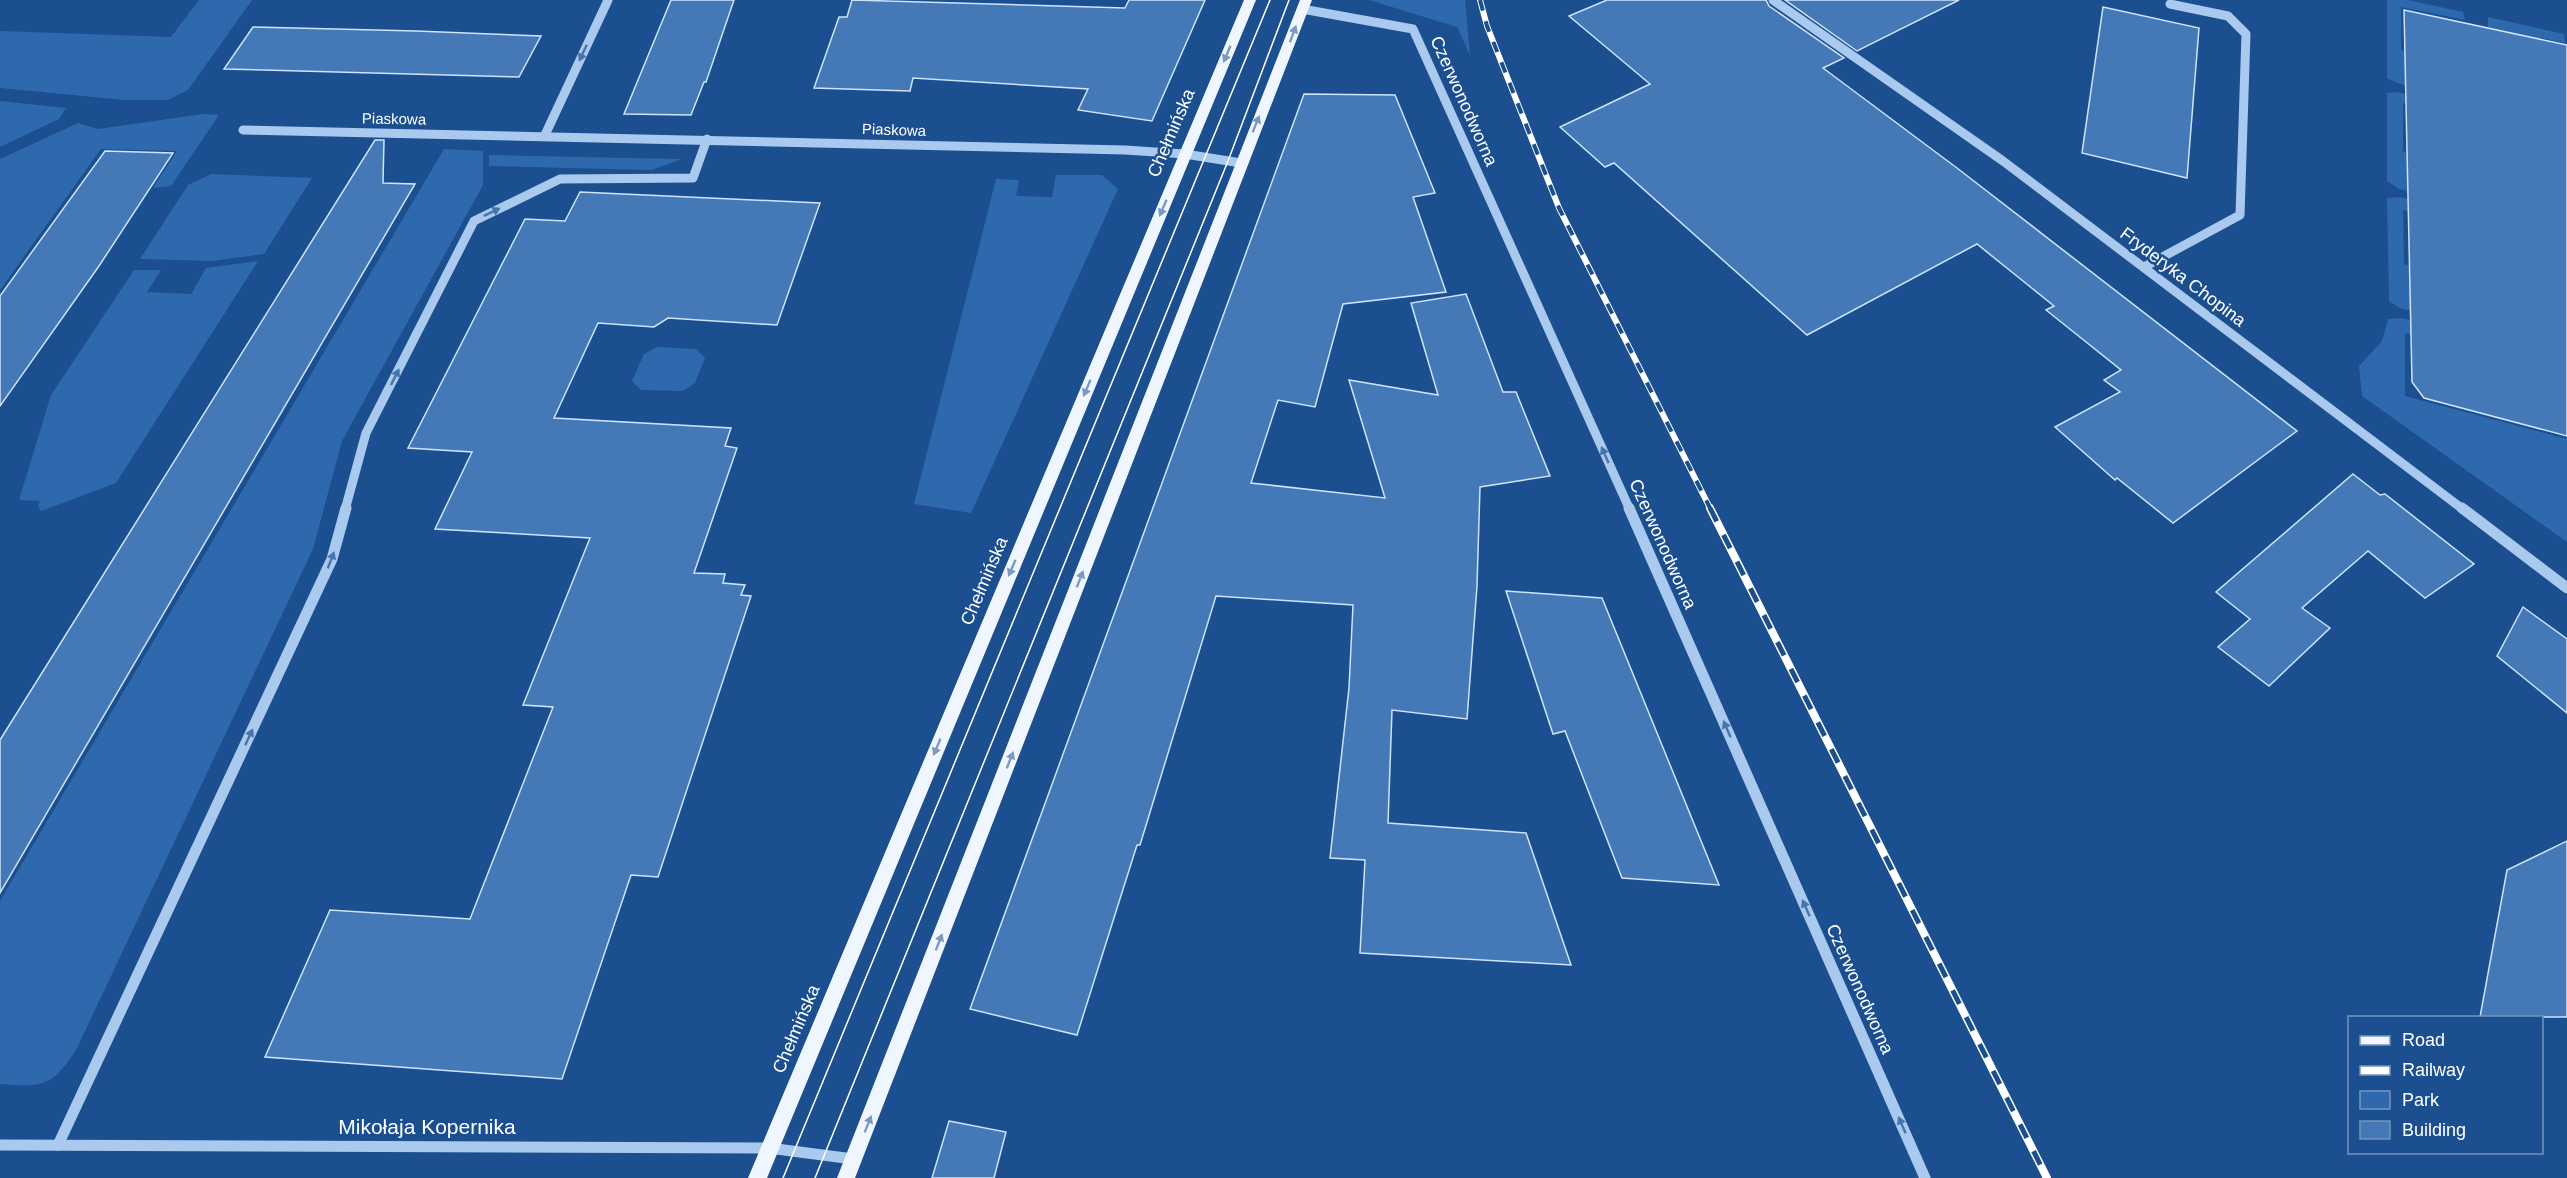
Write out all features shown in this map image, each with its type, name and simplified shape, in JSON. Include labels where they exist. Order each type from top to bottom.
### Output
[{"type":"main road","name":"Chełmińska","points":[[757,1178],[1250,0]]},
{"type":"main road","points":[[846,1178],[1304,4]]},
{"type":"street","points":[[545,135],[608,0]]},
{"type":"street","name":"Fryderyka Chopina","points":[[1773,0],[2002,161],[2567,588]]},
{"type":"street","name":"Czerwonodworna","points":[[1304,4],[1413,29],[1617,482],[1925,1178]]},
{"type":"street","points":[[2144,267],[2240,215],[2246,34],[2228,16],[2170,4]]},
{"type":"street","name":"Piaskowa","points":[[243,130],[1093,149],[1185,154],[1241,163]]},
{"type":"street","points":[[58,1145],[332,559],[366,433],[474,221],[561,179],[693,178],[707,139]]},
{"type":"street","name":"Mikołaja Kopernika","points":[[0,1144],[770,1148],[853,1159]]},
{"type":"green space","points":[[199,0],[252,0],[188,90],[168,100],[124,100],[0,88],[0,31],[171,37]]},
{"type":"green space","points":[[1369,0],[1465,0],[1470,55],[1457,27]]},
{"type":"green space","points":[[2387,0],[2408,0],[2463,12],[2465,20],[2401,7],[2401,50],[2567,87],[2499,93],[2452,94],[2407,86],[2387,78]]},
{"type":"green space","points":[[2488,17],[2564,34],[2565,43],[2488,27]]},
{"type":"green space","points":[[2397,92],[2467,108],[2472,119],[2403,103],[2403,152],[2567,191],[2567,229],[2399,189],[2387,181],[2387,93]]},
{"type":"green space","points":[[0,101],[66,108],[59,119],[0,147]]},
{"type":"green space","points":[[203,114],[219,115],[171,186],[153,188],[177,151],[101,149],[0,290],[0,159],[78,123],[98,129]]},
{"type":"green space","points":[[444,149],[483,151],[483,185],[342,441],[313,549],[76,1050],[59,1072],[44,1082],[36,1085],[0,1084],[0,901]]},
{"type":"green space","points":[[489,155],[682,159],[652,170],[489,166]]},
{"type":"green space","points":[[211,174],[312,178],[264,254],[213,261],[140,259],[188,185]]},
{"type":"green space","points":[[1056,175],[1102,175],[1118,189],[971,513],[914,504],[996,179],[1019,180],[1016,196],[1052,197]]},
{"type":"green space","points":[[2400,197],[2470,214],[2476,227],[2403,210],[2404,264],[2567,306],[2451,322],[2400,308],[2389,301],[2387,198]]},
{"type":"green space","points":[[258,261],[116,483],[41,511],[38,505],[40,501],[19,500],[51,395],[134,270],[161,270],[147,292],[191,294],[206,268]]},
{"type":"green space","points":[[2402,318],[2482,340],[2483,354],[2405,333],[2405,396],[2567,439],[2567,542],[2362,396],[2359,366],[2382,341],[2388,319]]},
{"type":"green space","points":[[657,347],[696,349],[705,358],[695,383],[683,391],[641,390],[632,381],[644,354]]},
{"type":"building","points":[[671,0],[734,0],[706,82],[704,82],[691,115],[624,114]]},
{"type":"building","points":[[852,0],[1125,8],[1129,0],[1205,0],[1152,121],[1078,110],[1088,89],[913,78],[910,91],[814,88],[839,17],[847,17]]},
{"type":"building","points":[[1607,0],[1766,0],[1769,6],[1844,58],[1823,68],[1957,168],[2297,431],[2173,523],[2117,478],[2115,480],[2055,427],[2120,392],[2104,380],[2121,370],[2046,310],[2054,306],[1977,244],[1807,335],[1614,163],[1605,167],[1560,127],[1650,84],[1569,16]]},
{"type":"building","points":[[1785,0],[1959,0],[1857,51]]},
{"type":"building","points":[[2103,7],[2199,28],[2187,178],[2082,153]]},
{"type":"building","points":[[2404,10],[2567,45],[2567,436],[2424,398],[2412,382]]},
{"type":"building","points":[[253,27],[541,36],[519,77],[224,69]]},
{"type":"building","points":[[1304,94],[1395,95],[1435,193],[1413,197],[1446,292],[1343,304],[1315,407],[1278,400],[1251,483],[1385,498],[1349,380],[1438,395],[1411,303],[1466,294],[1503,392],[1516,392],[1550,476],[1480,487],[1477,586],[1467,719],[1392,710],[1388,823],[1526,833],[1571,965],[1360,953],[1365,860],[1330,858],[1349,688],[1353,605],[1216,596],[1140,845],[1137,845],[1077,1035],[970,1009]]},
{"type":"building","points":[[375,140],[384,140],[383,183],[415,184],[0,893],[0,740]]},
{"type":"building","points":[[105,151],[173,153],[99,266],[0,406],[0,296]]},
{"type":"building","points":[[580,192],[820,203],[777,325],[668,318],[654,327],[598,323],[554,418],[731,428],[725,446],[737,448],[694,573],[725,574],[723,583],[745,585],[741,595],[751,596],[658,877],[631,875],[562,1079],[265,1057],[330,910],[470,919],[553,707],[523,705],[590,538],[435,529],[472,452],[408,448],[525,219],[565,221]]},
{"type":"building","points":[[2353,474],[2380,495],[2385,494],[2474,564],[2425,598],[2368,551],[2302,608],[2330,628],[2269,686],[2218,647],[2250,619],[2216,592]]},
{"type":"building","points":[[1506,591],[1602,598],[1719,885],[1622,878],[1565,731],[1553,734]]},
{"type":"building","points":[[2523,607],[2567,639],[2567,713],[2497,656]]},
{"type":"building","points":[[2567,841],[2567,1017],[2480,1016],[2507,870]]},
{"type":"building","points":[[949,1121],[1006,1132],[994,1178],[932,1178]]},
{"type":"tram line","points":[[783,1178],[1270,0]]},
{"type":"tram line","points":[[815,1178],[1228,161],[1289,0]]},
{"type":"railway","points":[[1480,0],[1487,26],[1559,208],[1711,510]]},
{"type":"railway","points":[[1710,508],[2047,1178]]}]
